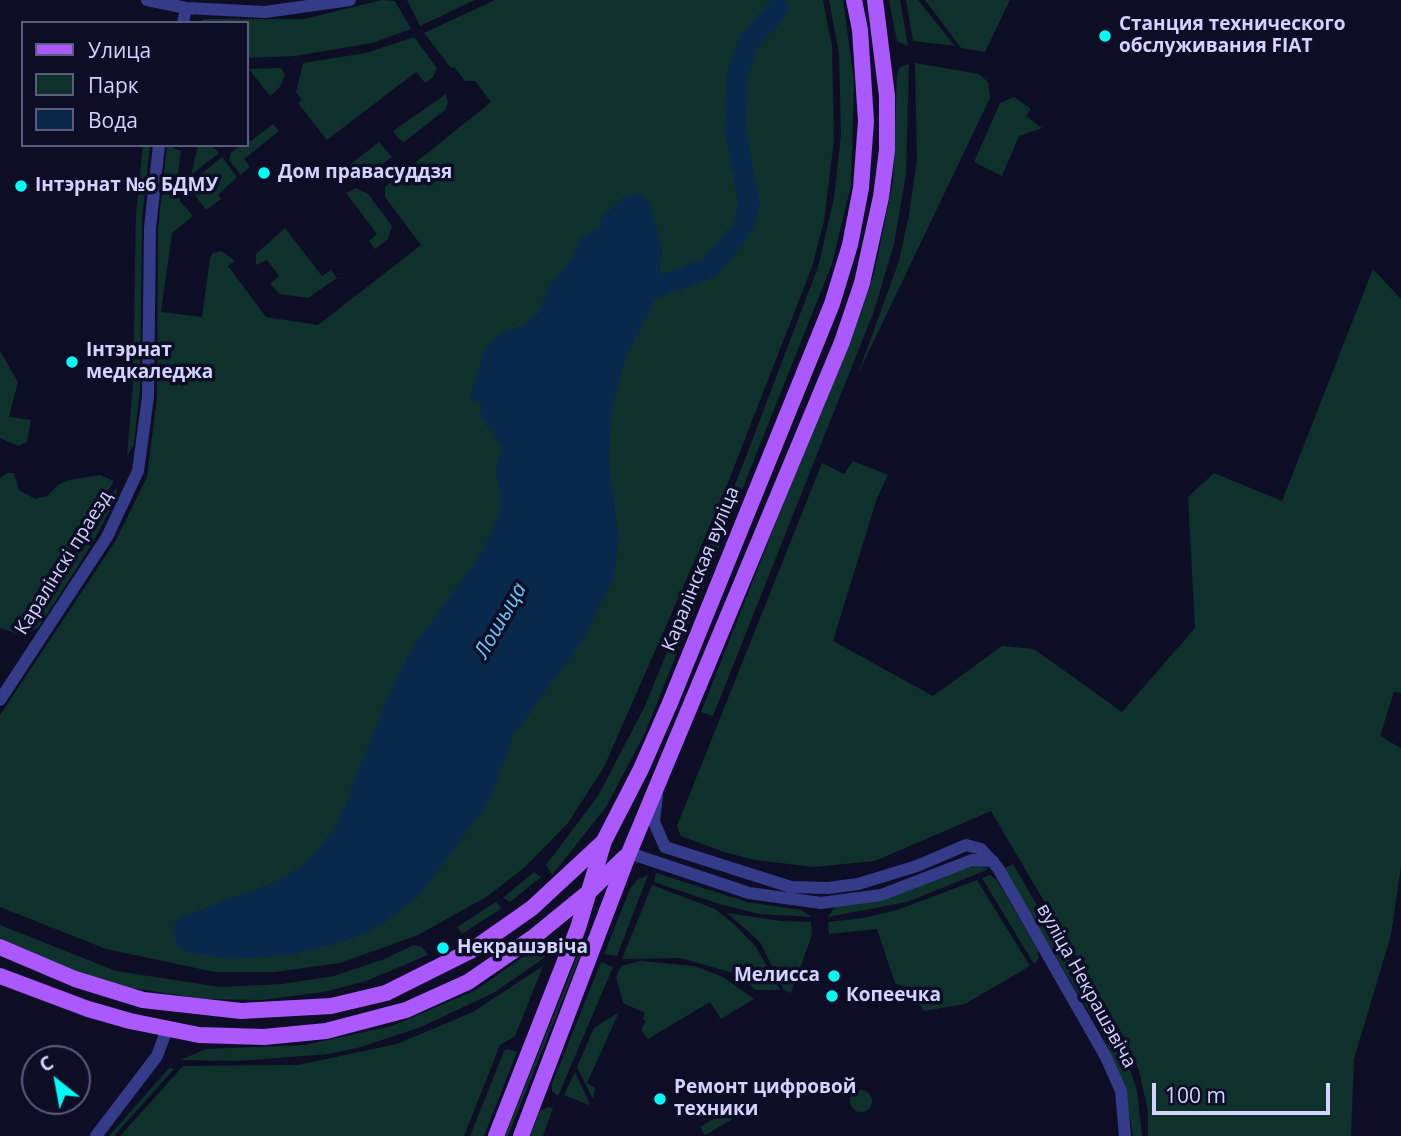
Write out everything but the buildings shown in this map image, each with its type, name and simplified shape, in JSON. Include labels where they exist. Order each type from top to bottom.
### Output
[{"type":"main road","name":"Каралінская вуліца","points":[[496,1136],[578,928],[604,841],[646,758],[832,304],[850,245],[859,200],[866,121],[860,30],[854,0]]},
{"type":"main road","points":[[520,1136],[629,853],[842,342],[862,283],[881,197],[887,150],[887,96],[875,0]]},
{"type":"main road","points":[[766,465],[779,463],[787,474]]},
{"type":"main road","points":[[0,947],[75,979],[118,993],[171,1005],[241,1011],[283,1011],[331,1006],[386,993],[440,968],[493,937],[532,908],[604,841],[629,853]]},
{"type":"main road","points":[[0,976],[88,1009],[200,1035],[264,1037],[326,1031],[382,1018],[468,982],[516,950],[590,891],[629,853]]},
{"type":"main road","points":[[559,915],[571,915],[578,928]]},
{"type":"main road","points":[[167,1029],[171,1005]]},
{"type":"street","points":[[148,0],[186,9],[265,12],[350,0]]},
{"type":"street","points":[[183,21],[186,9]]},
{"type":"street","name":"Каралінскі праезд","points":[[0,700],[103,543],[125,504],[138,471],[149,386],[150,228],[159,147]]},
{"type":"street","points":[[659,786],[654,822],[665,847],[791,887],[828,888],[858,884],[917,866],[966,845],[981,849],[993,861]]},
{"type":"street","points":[[629,853],[748,893],[821,903],[881,895],[972,860],[993,861]]},
{"type":"street","name":"вуліца Некрашэвіча","points":[[993,861],[1106,1057],[1121,1091],[1125,1136]]},
{"type":"street","points":[[96,1136],[158,1056],[167,1029]]},
{"type":"green space","points":[[382,0],[395,1],[411,29],[372,43],[295,56],[248,58],[248,21],[200,21],[304,19]]},
{"type":"green space","points":[[407,0],[475,0],[420,26]]},
{"type":"green space","points":[[495,0],[823,0],[832,46],[834,140],[824,221],[812,267],[720,503],[604,767],[568,823],[525,867],[488,896],[418,935],[340,963],[275,972],[215,972],[106,949],[0,907],[0,715],[116,540],[147,477],[157,397],[158,229],[167,147],[181,151],[176,189],[180,201],[193,216],[172,233],[161,312],[202,317],[210,258],[213,253],[222,251],[235,261],[228,266],[266,317],[318,325],[421,245],[385,197],[385,187],[491,102],[475,81],[465,81],[454,67],[451,68],[424,33]]},
{"type":"green space","points":[[829,0],[843,0],[854,81],[851,185],[832,264],[645,733],[606,807],[552,875],[546,865],[598,796],[645,706],[742,467],[818,267],[834,198],[841,135],[839,54]]},
{"type":"green space","points":[[889,0],[900,0],[908,46],[897,41]]},
{"type":"green space","points":[[906,0],[918,0],[955,46],[913,41]]},
{"type":"green space","points":[[925,0],[1010,0],[985,52],[961,48]]},
{"type":"green space","points":[[414,37],[437,68],[433,77],[425,83],[416,72],[327,140],[298,103],[302,100],[296,92],[303,63],[366,53]]},
{"type":"green space","points":[[915,63],[979,74],[988,82],[990,98],[858,374],[899,261],[909,215],[917,159]]},
{"type":"green space","points":[[909,64],[906,174],[894,244],[874,311],[713,716],[701,712],[874,274],[893,181],[897,75],[900,67]]},
{"type":"green space","points":[[281,68],[285,75],[280,87],[270,96],[249,69]]},
{"type":"green space","points":[[446,94],[448,103],[445,110],[404,142],[399,139],[393,131]]},
{"type":"green space","points":[[1014,97],[1031,109],[1026,116],[1042,128],[1019,136],[1002,176],[974,162],[1000,103]]},
{"type":"green space","points":[[273,124],[279,131],[244,159],[250,167],[241,175],[229,160],[231,153],[238,147],[248,147],[248,140],[251,141]]},
{"type":"green space","points":[[379,142],[392,157],[362,179],[347,177],[342,171]]},
{"type":"green space","points":[[143,147],[150,147],[142,218],[140,388],[134,444],[127,456],[133,383],[136,214]]},
{"type":"green space","points":[[198,147],[213,147],[219,153],[191,175]]},
{"type":"green space","points":[[222,157],[237,177],[218,195],[221,199],[206,210],[191,190],[190,183]]},
{"type":"green space","points":[[356,188],[368,194],[392,226],[388,239],[375,249],[369,241],[377,234],[346,193]]},
{"type":"green space","points":[[285,228],[322,276],[331,270],[337,278],[308,298],[280,294],[270,284],[279,276],[267,260],[256,265],[256,254]]},
{"type":"green space","points":[[1373,269],[1401,299],[1401,693],[1394,692],[1380,736],[1401,748],[1401,866],[1391,935],[1354,1059],[1351,1136],[1148,1136],[1148,1111],[1139,1071],[1128,1044],[991,811],[875,861],[814,867],[755,860],[724,852],[681,836],[677,826],[822,463],[844,474],[853,461],[888,475],[877,498],[833,641],[933,696],[1002,646],[1034,649],[1122,712],[1195,628],[1188,497],[1214,473],[1282,501]]},
{"type":"green space","points":[[0,351],[18,382],[9,417],[31,420],[27,442],[18,446],[0,438]]},
{"type":"green space","points":[[7,473],[14,473],[19,490],[35,499],[47,496],[58,485],[69,480],[100,475],[114,481],[19,634],[0,628],[0,478]]},
{"type":"green space","points":[[117,487],[116,499],[92,544],[39,627],[24,636]]},
{"type":"green space","points":[[1013,864],[1126,1058],[1137,1090],[1142,1136],[1133,1136],[1124,1083],[1102,1033],[1003,869]]},
{"type":"green space","points":[[978,865],[989,869],[907,902],[828,917],[834,908]]},
{"type":"green space","points":[[534,872],[541,877],[510,902],[503,898]]},
{"type":"green space","points":[[656,873],[747,902],[801,910],[812,917],[759,914],[719,904],[654,882]]},
{"type":"green space","points":[[648,875],[617,956],[604,954],[630,889],[637,880]]},
{"type":"green space","points":[[990,875],[997,880],[1037,949],[1039,958],[1034,964],[982,878]]},
{"type":"green space","points":[[977,880],[1030,966],[965,1004],[924,1011],[909,989],[895,983],[877,929],[829,934],[828,922],[897,910]]},
{"type":"green space","points":[[652,885],[715,909],[735,925],[756,947],[780,990],[755,990],[737,974],[680,958],[622,959]]},
{"type":"green space","points":[[496,902],[502,908],[462,934],[457,927]]},
{"type":"green space","points":[[727,913],[781,921],[811,922],[812,935],[791,993],[784,990],[760,942]]},
{"type":"green space","points":[[0,925],[116,971],[220,987],[282,984],[334,976],[382,960],[414,945],[422,947],[428,955],[366,981],[323,992],[262,1000],[204,999],[126,987],[69,969],[0,938]]},
{"type":"green space","points":[[550,938],[553,941],[544,958],[495,992],[421,1027],[361,1047],[329,1054],[237,1061],[180,1060],[206,1049],[304,1045],[392,1026],[476,990]]},
{"type":"green space","points":[[578,955],[580,956],[508,1136],[505,1136]]},
{"type":"green space","points":[[641,961],[694,966],[723,977],[754,999],[721,1019],[710,1002],[648,1039],[641,1030],[646,1021],[643,1019],[645,1013],[623,1003],[616,977],[621,966]]},
{"type":"green space","points":[[601,962],[613,967],[558,1096],[552,1091],[552,1084]]},
{"type":"green space","points":[[543,966],[515,1036],[500,1045],[464,1136],[120,1136],[183,1066],[298,1065],[397,1044],[473,1012]]},
{"type":"green space","points":[[619,1012],[587,1083],[595,1088],[593,1099],[577,1067],[594,1028]]},
{"type":"green space","points":[[508,1049],[517,1052],[484,1136],[470,1136],[504,1051]]},
{"type":"green space","points":[[169,1068],[174,1069],[114,1136],[109,1136]]},
{"type":"green space","points":[[575,1072],[590,1104],[589,1105],[564,1095]]},
{"type":"green space","points":[[861,1090],[869,1093],[872,1101],[869,1109],[861,1112],[853,1109],[850,1101],[853,1093]]},
{"type":"green space","points":[[740,1103],[745,1112],[705,1135],[700,1127]]},
{"type":"green space","points":[[553,1108],[543,1136],[530,1136],[540,1111]]},
{"type":"water","points":[[635,193],[645,198],[652,209],[662,250],[658,288],[650,311],[625,359],[612,407],[609,461],[619,538],[614,577],[583,640],[513,735],[492,795],[419,896],[382,924],[333,945],[283,956],[229,959],[186,952],[178,946],[172,929],[181,917],[277,881],[300,867],[320,848],[337,825],[386,701],[408,654],[482,552],[501,509],[495,471],[502,448],[481,416],[481,404],[469,399],[484,353],[490,343],[506,330],[522,326],[538,313],[549,287],[572,258],[580,239],[600,226],[601,217],[622,199]]},
{"type":"waterway","name":"Лошыца","points":[[745,222],[749,204],[735,128],[737,76],[749,41],[779,8]]},
{"type":"waterway","name":"Лошыца","points":[[631,297],[709,268],[738,234]]},
{"type":"place","name":"Станция технического обслуживания FIAT","points":[[1105,36]]},
{"type":"place","name":"Дом правасуддзя","points":[[264,173]]},
{"type":"place","name":"Інтэрнат №6 БДМУ","points":[[21,186]]},
{"type":"place","name":"Інтэрнат медкаледжа","points":[[72,362]]},
{"type":"place","name":"Некрашэвіча","points":[[443,948]]},
{"type":"place","name":"Мелисса","points":[[834,976]]},
{"type":"place","name":"Копеечка","points":[[832,996]]},
{"type":"place","name":"Ремонт цифровой техники","points":[[660,1099]]}]
